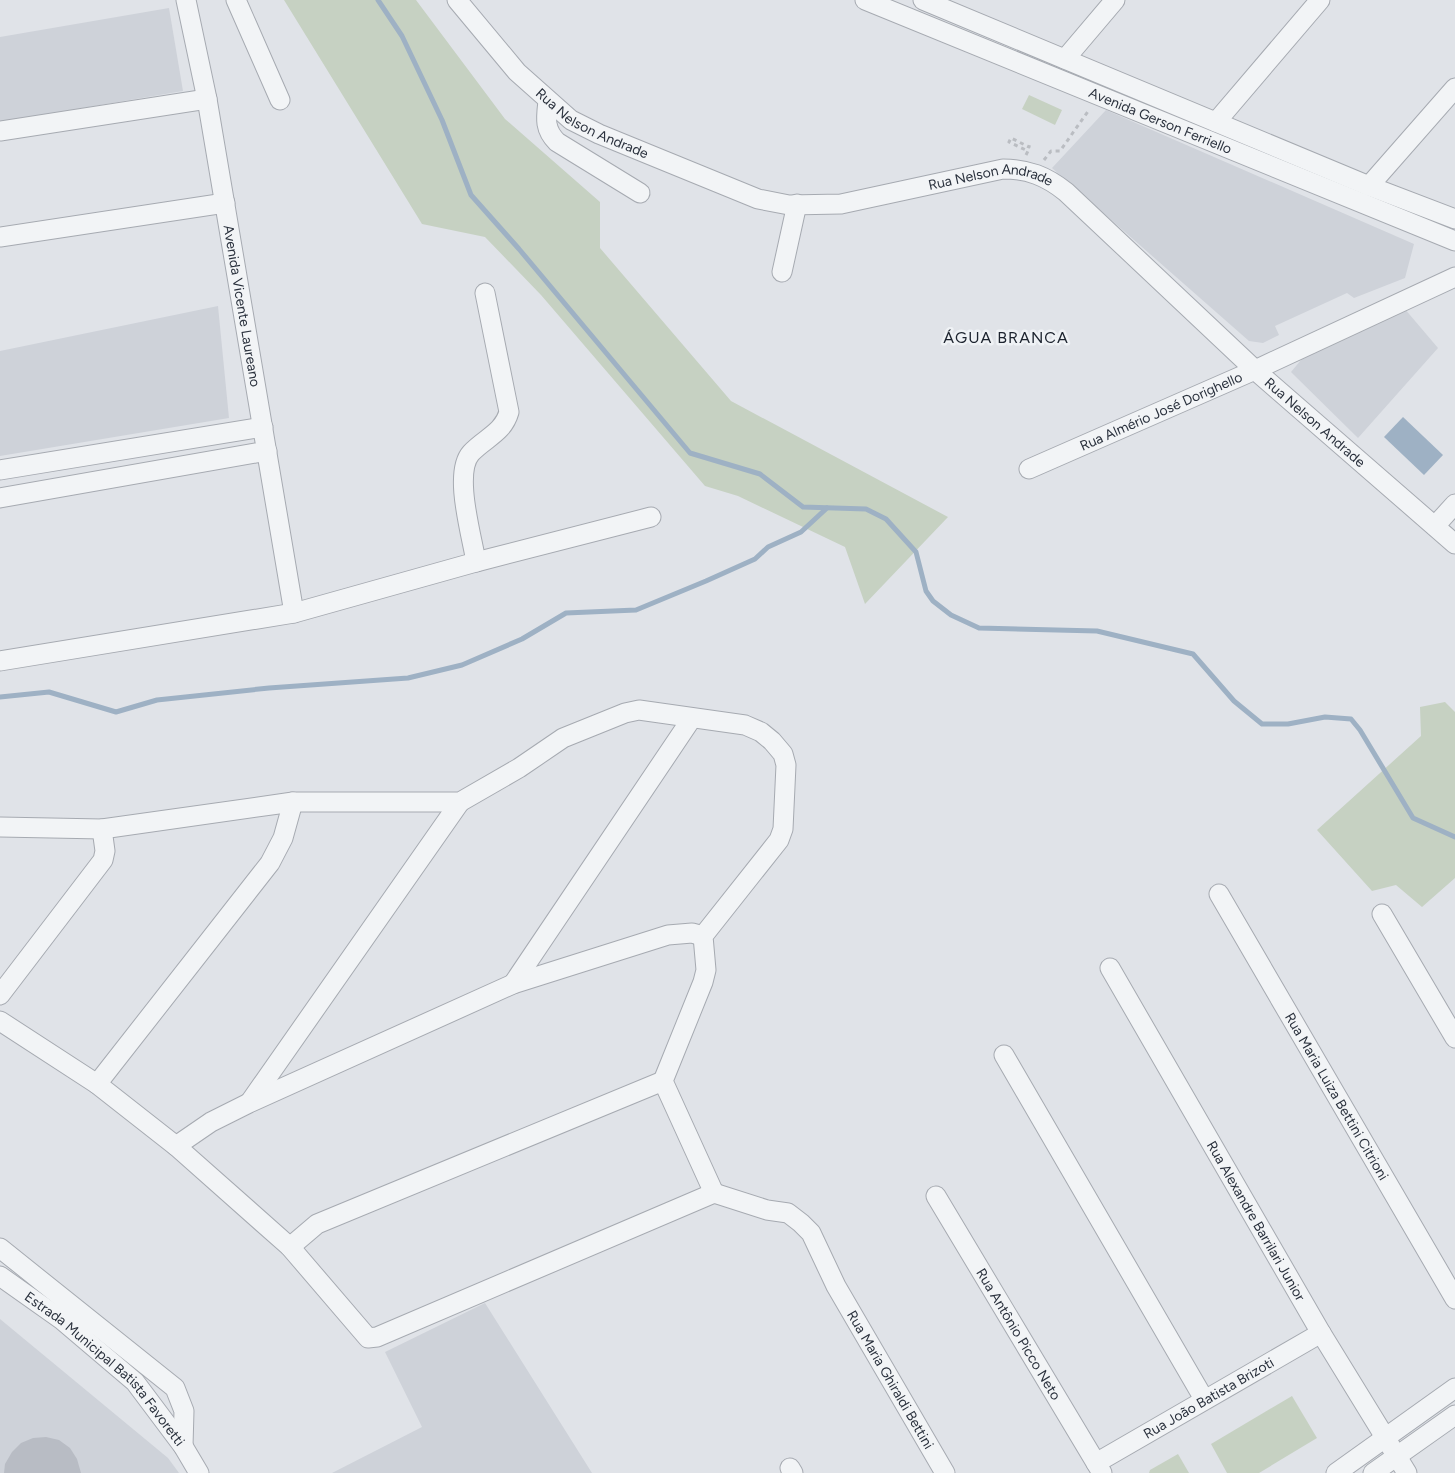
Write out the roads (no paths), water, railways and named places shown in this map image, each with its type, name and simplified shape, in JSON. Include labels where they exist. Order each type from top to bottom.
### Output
[{"type":"street","name":"Avenida Vicente Laureano","points":[[186,0],[207,98],[294,613]]},
{"type":"street","points":[[236,0],[280,100]]},
{"type":"street","name":"Rua Nelson Andrade","points":[[458,0],[517,72],[571,120],[599,134],[758,199],[797,204],[840,204],[1003,169],[1028,171],[1055,183],[1254,370],[1455,544]]},
{"type":"street","name":"Avenida Gerson Ferriello","points":[[865,0],[1455,241]]},
{"type":"street","name":"Avenida Gerson Ferriello","points":[[923,0],[1369,186],[1455,219]]},
{"type":"street","points":[[1065,59],[1116,0]]},
{"type":"street","points":[[1216,122],[1320,0]]},
{"type":"street","points":[[1369,186],[1455,88]]},
{"type":"street","points":[[0,131],[207,98]]},
{"type":"street","points":[[548,101],[545,122],[549,134],[640,193]]},
{"type":"street","points":[[0,237],[225,203]]},
{"type":"street","points":[[782,272],[797,204]]},
{"type":"street","name":"Rua Almério José Dorighello","points":[[1029,469],[1254,370],[1455,277]]},
{"type":"street","points":[[476,562],[462,477],[465,463],[471,453],[499,431],[506,421],[509,412],[485,293]]},
{"type":"street","points":[[0,470],[263,427]]},
{"type":"street","points":[[0,498],[267,451]]},
{"type":"street","points":[[1435,526],[1455,504]]},
{"type":"street","points":[[0,661],[294,613],[476,562],[651,517]]},
{"type":"street","points":[[249,1103],[460,802],[519,768],[562,738],[625,713],[645,711],[737,724],[754,728],[778,748],[786,765],[782,834],[703,936],[706,970],[703,982],[663,1080],[317,1224],[290,1247]]},
{"type":"street","points":[[513,984],[692,718]]},
{"type":"street","points":[[0,827],[102,830],[293,802],[460,802]]},
{"type":"street","points":[[97,1084],[270,863],[283,838],[293,802]]},
{"type":"street","points":[[102,830],[105,851],[104,860],[2,995],[0,1020],[97,1084],[176,1146],[290,1247],[364,1334],[372,1338],[714,1193],[663,1080]]},
{"type":"street","name":"Rua Maria Luiza Bettini Citrioni","points":[[1219,894],[1455,1299]]},
{"type":"street","points":[[1382,914],[1455,1038]]},
{"type":"street","points":[[176,1146],[211,1122],[249,1103],[513,984],[668,935],[692,933],[703,936]]},
{"type":"street","name":"Rua Alexandre Barrilari Junior","points":[[1110,968],[1321,1333],[1407,1473]]},
{"type":"street","points":[[1004,1054],[1204,1399]]},
{"type":"street","name":"Rua Maria Ghiraldi Bettini","points":[[714,1193],[768,1210],[788,1214],[797,1219],[814,1237],[836,1286],[945,1473]]},
{"type":"street","name":"Rua Antônio Picco Neto","points":[[936,1196],[1099,1468]]},
{"type":"street","points":[[0,1248],[175,1388],[184,1411],[183,1446]]},
{"type":"street","name":"Estrada Municipal Batista Favoretti","points":[[0,1276],[62,1320],[135,1382],[183,1446],[200,1473]]},
{"type":"street","name":"Rua João Batista Brizoti","points":[[1099,1468],[1204,1399],[1321,1333]]},
{"type":"street","points":[[1336,1473],[1455,1388]]},
{"type":"street","points":[[1373,1473],[1455,1415]]},
{"type":"water","points":[[1403,417],[1443,455],[1424,475],[1384,437]]},
{"type":"waterway","points":[[378,0],[402,36],[442,120],[471,195],[519,249],[690,453],[760,474],[803,507],[866,509],[886,519],[916,552],[926,591],[933,601],[951,615],[979,628],[1097,631],[1193,654],[1234,701],[1262,724],[1288,724],[1325,717],[1351,719],[1360,730],[1413,818],[1455,837]]},
{"type":"waterway","points":[[0,697],[49,692],[116,712],[157,700],[269,688],[408,678],[462,665],[522,639],[566,613],[636,610],[755,559],[768,547],[801,532],[827,508]]},
{"type":"district","name":"ÁGUA BRANCA","points":[[1006,337]]}]
